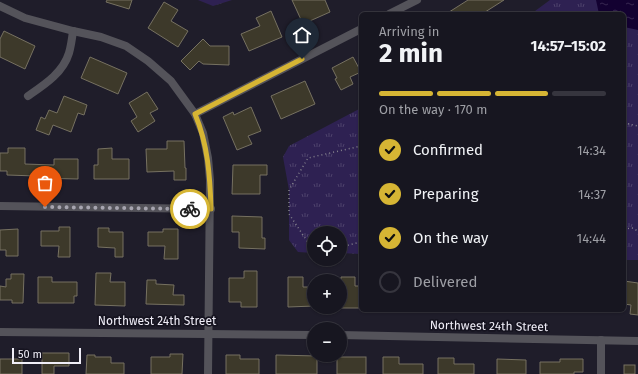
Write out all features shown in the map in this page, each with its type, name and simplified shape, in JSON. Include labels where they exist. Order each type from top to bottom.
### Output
[{"type":"street","points":[[393,12],[416,0]]},
{"type":"street","points":[[0,6],[25,18],[73,31],[101,36],[126,46],[148,61],[171,81],[195,114],[203,133],[208,158],[211,209],[208,374]]},
{"type":"street","points":[[195,114],[359,30]]},
{"type":"street","points":[[28,96],[48,82],[59,69],[68,55],[73,31]]},
{"type":"street","points":[[0,206],[211,209]]},
{"type":"street","name":"Northwest 24th Street","points":[[0,332],[307,335]]},
{"type":"street","name":"Northwest 24th Street","points":[[347,336],[638,341]]},
{"type":"street","points":[[601,340],[601,374]]},
{"type":"path","points":[[626,123],[638,126]]},
{"type":"path","points":[[307,241],[290,214],[290,190],[308,158],[359,146]]},
{"type":"path","points":[[626,229],[632,228],[638,231]]},
{"type":"path","points":[[347,245],[359,242]]},
{"type":"green space","points":[[198,0],[232,0],[213,6]]},
{"type":"green space","points":[[550,0],[638,0],[638,260],[626,260],[626,12],[534,12]]},
{"type":"green space","points":[[359,109],[359,254],[347,253],[347,226],[307,226],[307,253],[298,252],[289,240],[289,190],[283,157],[289,146]]},
{"type":"water","points":[[596,0],[638,0],[638,30],[626,27],[626,12],[599,12]]},
{"type":"building","points":[[107,0],[132,0],[129,9],[106,2]]},
{"type":"building","points":[[292,0],[325,0],[330,12],[303,24]]},
{"type":"building","points":[[468,0],[504,0],[485,12],[449,12]]},
{"type":"building","points":[[164,2],[178,10],[171,21],[188,31],[178,47],[148,28]]},
{"type":"building","points":[[271,11],[282,37],[249,51],[241,34],[260,26],[256,18]]},
{"type":"building","points":[[4,31],[35,46],[25,69],[0,57],[0,39]]},
{"type":"building","points":[[203,39],[210,46],[229,46],[229,65],[203,64],[199,61],[190,70],[181,61]]},
{"type":"building","points":[[90,57],[127,73],[118,94],[81,78]]},
{"type":"building","points":[[353,57],[359,68],[359,73],[350,77],[353,84],[341,90],[335,79],[337,78],[332,68]]},
{"type":"building","points":[[305,81],[315,104],[281,119],[271,96]]},
{"type":"building","points":[[147,92],[158,109],[150,113],[155,121],[138,132],[131,121],[137,117],[129,103]]},
{"type":"building","points":[[64,96],[87,105],[84,115],[78,113],[71,132],[53,125],[49,135],[36,130],[41,117],[45,119],[49,110],[57,113]]},
{"type":"building","points":[[251,107],[261,131],[248,136],[252,144],[237,150],[223,117],[233,112],[234,115]]},
{"type":"building","points":[[167,141],[184,141],[186,180],[174,180],[174,171],[147,172],[146,149],[167,149]]},
{"type":"building","points":[[8,148],[25,148],[25,164],[54,165],[54,159],[78,159],[78,179],[36,178],[36,176],[7,175],[7,171],[0,171],[0,153],[8,153]]},
{"type":"building","points":[[112,148],[112,159],[129,159],[129,179],[94,179],[94,165],[98,165],[98,149]]},
{"type":"building","points":[[233,165],[267,165],[267,175],[260,175],[260,194],[232,194]]},
{"type":"building","points":[[232,216],[262,217],[262,238],[265,238],[265,249],[239,248],[239,232],[232,232]]},
{"type":"building","points":[[59,227],[70,227],[70,257],[58,257],[59,246],[41,246],[41,231],[59,231]]},
{"type":"building","points":[[98,228],[109,228],[109,232],[123,232],[123,257],[115,257],[115,248],[98,247]]},
{"type":"building","points":[[18,229],[18,256],[6,256],[6,250],[0,250],[0,230]]},
{"type":"building","points":[[163,229],[178,229],[178,259],[164,259],[165,246],[148,246],[148,232],[163,232]]},
{"type":"building","points":[[244,271],[257,271],[257,307],[241,307],[241,302],[229,302],[229,278],[244,278]]},
{"type":"building","points":[[96,273],[111,273],[110,282],[125,282],[125,306],[95,305]]},
{"type":"building","points":[[11,274],[24,274],[23,303],[12,303],[12,300],[0,300],[0,286],[6,287],[6,279],[11,279]]},
{"type":"building","points":[[38,277],[52,277],[52,282],[77,282],[77,296],[74,296],[74,303],[38,303]]},
{"type":"building","points":[[288,277],[303,277],[303,287],[307,287],[307,306],[288,307]]},
{"type":"building","points":[[347,277],[355,277],[355,286],[359,286],[359,308],[347,308]]},
{"type":"building","points":[[147,280],[156,280],[156,284],[174,285],[173,295],[184,295],[184,305],[146,304]]},
{"type":"building","points":[[626,281],[638,283],[638,315],[630,314],[631,305],[626,304]]},
{"type":"building","points":[[42,353],[69,353],[69,366],[54,366],[54,374],[42,374]]},
{"type":"building","points":[[170,354],[183,354],[182,374],[151,374],[151,357],[170,357]]},
{"type":"building","points":[[87,355],[95,355],[95,357],[111,357],[111,363],[124,363],[124,374],[86,374]]},
{"type":"building","points":[[226,355],[240,355],[240,359],[259,359],[259,374],[226,374]]},
{"type":"building","points":[[276,355],[307,356],[307,362],[317,362],[317,374],[276,374]]},
{"type":"building","points":[[347,357],[366,357],[366,374],[337,374],[337,362],[347,362]]},
{"type":"building","points":[[383,357],[399,357],[399,364],[423,364],[423,374],[383,374]]},
{"type":"building","points":[[438,358],[454,358],[454,364],[474,364],[474,374],[438,374]]},
{"type":"building","points":[[0,359],[22,359],[22,374],[0,374]]},
{"type":"building","points":[[497,359],[526,360],[526,374],[497,374]]},
{"type":"building","points":[[560,359],[583,359],[583,372],[574,372],[574,374],[540,374],[540,362],[560,362]]},
{"type":"building","points":[[624,365],[635,365],[635,374],[624,374]]},
{"type":"way so far","points":[[45,207],[190,209]]},
{"type":"route","points":[[190,209],[211,209],[208,158],[203,133],[195,114],[302,59]]}]
